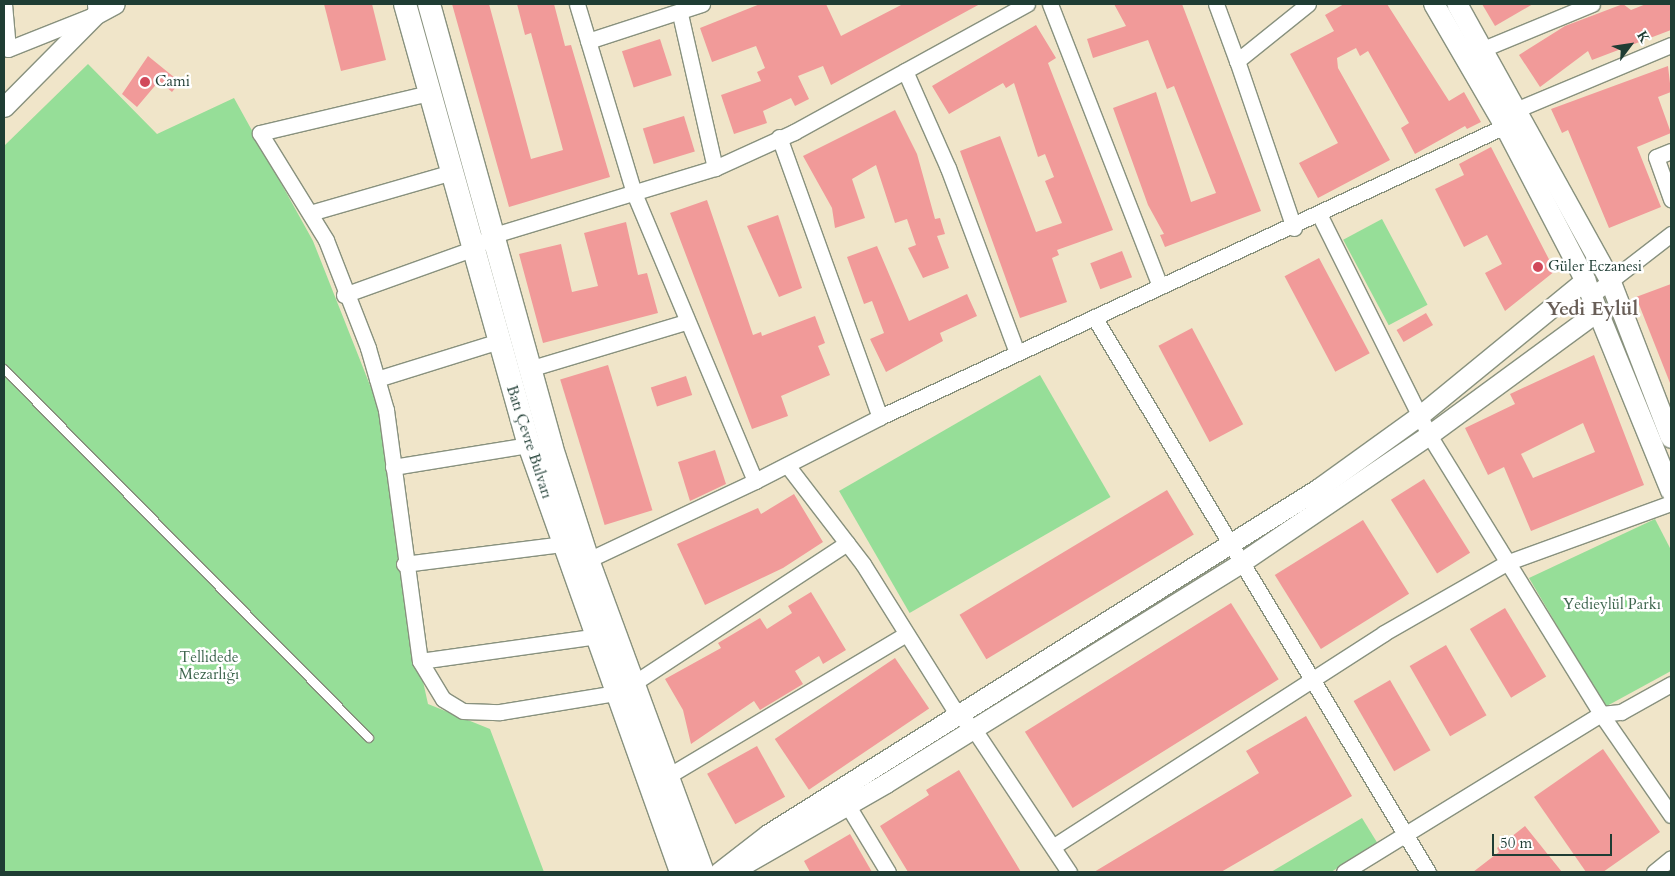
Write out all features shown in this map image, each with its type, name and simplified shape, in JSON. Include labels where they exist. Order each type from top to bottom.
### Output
[{"type":"main road","name":"Batı Çevre Bulvarı","points":[[405,4],[452,172],[496,342],[562,544],[597,636],[668,776],[703,872]]},
{"type":"main road","name":"Batı Çevre Bulvarı","points":[[428,4],[529,369],[681,872]]},
{"type":"main road","points":[[1434,4],[1505,126],[1592,295],[1671,491]]},
{"type":"main road","points":[[1457,4],[1518,108],[1610,280],[1671,438]]},
{"type":"street","points":[[4,4],[6,50],[95,9],[115,4]]},
{"type":"street","points":[[577,4],[634,193],[686,322],[711,370],[755,481]]},
{"type":"street","points":[[588,41],[680,14],[702,4]]},
{"type":"street","points":[[344,295],[472,250],[491,236],[715,168],[905,71],[1027,4]]},
{"type":"street","points":[[1050,4],[1160,286]]},
{"type":"street","points":[[1216,4],[1294,228]]},
{"type":"street","points":[[1237,61],[1308,4]]},
{"type":"street","points":[[1483,49],[1592,4]]},
{"type":"street","points":[[4,107],[95,9]]},
{"type":"street","points":[[680,14],[715,168]]},
{"type":"street","points":[[404,564],[562,544],[588,560],[755,481],[880,417],[1160,286],[1320,216],[1505,126],[1518,108],[1671,45]]},
{"type":"street","points":[[905,71],[948,168],[1017,353]]},
{"type":"street","points":[[429,93],[260,133],[326,240],[344,295],[376,379],[393,467],[404,564],[420,661],[443,699],[463,711],[500,712],[625,688],[846,543]]},
{"type":"street","points":[[779,137],[880,417]]},
{"type":"street","points":[[1671,151],[1656,158],[1671,199]]},
{"type":"street","points":[[310,213],[452,172]]},
{"type":"street","points":[[1320,216],[1429,435],[1506,563],[1601,714],[1671,815]]},
{"type":"street","points":[[728,872],[848,806],[1239,564],[1429,435],[1610,280],[1671,234]]},
{"type":"street","points":[[719,872],[768,834],[1319,488],[1592,295]]},
{"type":"street","points":[[1094,317],[1239,564],[1312,680],[1404,836],[1428,872]]},
{"type":"street","points":[[529,369],[686,322]]},
{"type":"street","points":[[376,379],[496,342]]},
{"type":"street","points":[[393,467],[529,445]]},
{"type":"street","points":[[787,465],[846,543],[957,714],[973,728],[1054,846],[1069,872]]},
{"type":"street","points":[[1054,846],[1312,680],[1506,563],[1671,503]]},
{"type":"street","points":[[668,776],[906,634]]},
{"type":"street","points":[[420,661],[597,636]]},
{"type":"street","points":[[1344,872],[1601,714],[1621,712],[1671,684]]},
{"type":"street","points":[[848,806],[888,872]]},
{"type":"street","points":[[1654,872],[1671,858]]},
{"type":"lane","points":[[4,369],[369,738]]},
{"type":"green space","name":"Tellidede Mezarlığı","points":[[88,64],[157,134],[234,98],[313,241],[379,408],[406,604],[428,704],[490,729],[544,872],[4,872],[4,146]]},
{"type":"green space","points":[[1382,219],[1428,305],[1389,325],[1343,240]]},
{"type":"green space","points":[[1040,375],[1110,497],[910,613],[839,491]]},
{"type":"green space","name":"Yedieylül Parkı","points":[[1655,519],[1671,550],[1671,671],[1605,707],[1529,578]]},
{"type":"green space","points":[[1362,818],[1378,844],[1331,872],[1271,872]]},
{"type":"building","points":[[324,4],[372,4],[386,60],[341,71]]},
{"type":"building","points":[[452,4],[489,4],[531,159],[563,150],[531,33],[525,35],[517,4],[554,4],[565,46],[571,45],[610,177],[509,207]]},
{"type":"building","points":[[760,4],[826,4],[841,36],[903,4],[980,4],[831,85],[823,66],[798,76],[809,99],[795,106],[791,98],[763,111],[767,123],[734,134],[721,95],[761,81],[757,72],[765,68],[756,46],[712,62],[700,28]]},
{"type":"building","points":[[1114,4],[1182,4],[1261,211],[1165,247],[1160,235],[1164,234],[1148,205],[1113,108],[1156,92],[1191,202],[1216,193],[1174,86],[1167,89],[1148,40],[1093,58],[1087,39],[1126,26]]},
{"type":"building","points":[[1344,4],[1387,4],[1449,101],[1464,92],[1481,122],[1467,129],[1465,126],[1415,154],[1401,128],[1409,123],[1368,51],[1360,56],[1356,48],[1337,58],[1338,68],[1390,160],[1318,198],[1299,163],[1338,143],[1290,54],[1334,31],[1325,15]]},
{"type":"building","points":[[1482,4],[1533,4],[1495,26]]},
{"type":"building","points":[[1623,4],[1631,10],[1646,4],[1671,4],[1671,30],[1592,60],[1588,51],[1540,87],[1519,55],[1565,26]]},
{"type":"building","points":[[1036,25],[1056,58],[1048,63],[1113,230],[1057,250],[1059,255],[1052,258],[1067,302],[1020,318],[960,151],[1000,136],[1036,232],[1062,223],[1045,181],[1054,177],[1045,154],[1038,157],[1014,83],[1006,88],[1003,83],[949,114],[932,86]]},
{"type":"building","points":[[660,39],[672,75],[634,88],[622,51]]},
{"type":"building","name":"Cami","points":[[148,56],[180,82],[172,92],[159,81],[137,107],[122,94]]},
{"type":"building","points":[[1668,66],[1671,92],[1658,97],[1671,133],[1637,147],[1661,207],[1609,228],[1568,130],[1562,133],[1551,109]]},
{"type":"building","points":[[895,110],[917,154],[935,219],[940,218],[945,234],[937,236],[949,268],[923,278],[908,248],[916,245],[907,219],[895,223],[876,165],[852,179],[865,218],[835,228],[832,208],[803,156]]},
{"type":"building","points":[[684,116],[695,151],[654,164],[643,129]]},
{"type":"building","points":[[1491,147],[1555,271],[1505,311],[1485,273],[1502,264],[1487,235],[1464,247],[1435,189],[1464,175],[1459,164]]},
{"type":"building","points":[[707,200],[753,335],[761,332],[762,336],[815,316],[825,343],[818,346],[830,375],[781,396],[788,416],[752,429],[670,213]]},
{"type":"building","points":[[778,215],[802,288],[779,297],[747,226]]},
{"type":"building","points":[[626,222],[638,275],[647,273],[658,313],[543,343],[519,254],[561,244],[572,292],[598,286],[584,233]]},
{"type":"building","points":[[877,246],[909,321],[967,294],[977,316],[940,333],[943,341],[886,372],[870,339],[884,333],[872,301],[864,304],[847,257]]},
{"type":"building","points":[[1122,251],[1132,277],[1100,289],[1090,263]]},
{"type":"building","points":[[1319,258],[1370,353],[1335,372],[1285,276]]},
{"type":"building","points":[[1671,284],[1671,382],[1670,383],[1636,297]]},
{"type":"building","points":[[1426,313],[1433,325],[1404,342],[1397,330]]},
{"type":"building","points":[[1192,328],[1243,424],[1210,442],[1158,346]]},
{"type":"building","points":[[1594,355],[1644,485],[1531,531],[1504,467],[1488,475],[1465,428],[1515,404],[1510,394]],"holes":[[[1583,423],[1595,452],[1533,478],[1521,454]]]},
{"type":"building","points":[[608,365],[652,510],[605,525],[560,380]]},
{"type":"building","points":[[686,376],[692,395],[657,406],[651,387]]},
{"type":"building","points":[[715,450],[726,484],[690,501],[678,462]]},
{"type":"building","points":[[1424,479],[1470,553],[1437,573],[1391,500]]},
{"type":"building","points":[[1167,490],[1194,535],[986,659],[960,615]]},
{"type":"building","points":[[794,494],[823,542],[783,568],[705,605],[677,544],[758,508],[761,514]]},
{"type":"building","points":[[1363,520],[1409,594],[1321,649],[1275,575]]},
{"type":"building","points":[[811,592],[846,650],[823,664],[819,656],[795,671],[803,684],[760,710],[754,701],[691,744],[683,710],[665,679],[721,648],[718,643],[760,618],[767,629],[792,613],[788,606]]},
{"type":"building","points":[[1231,603],[1279,679],[1073,808],[1025,732]]},
{"type":"building","points":[[1505,608],[1546,677],[1511,698],[1470,629]]},
{"type":"building","points":[[1446,645],[1486,715],[1450,736],[1410,666]]},
{"type":"building","points":[[895,658],[929,709],[809,790],[775,739]]},
{"type":"building","points":[[1390,680],[1430,750],[1394,771],[1354,701]]},
{"type":"building","points":[[1306,716],[1352,796],[1221,872],[1094,872],[1259,773],[1246,751]]},
{"type":"building","points":[[757,746],[785,797],[735,824],[707,774]]},
{"type":"building","points":[[1603,749],[1660,832],[1603,872],[1586,872],[1534,797]]},
{"type":"building","points":[[959,770],[1021,872],[908,872],[880,826],[929,795],[926,790]]},
{"type":"building","points":[[1525,826],[1562,872],[1473,872],[1499,852],[1497,848]]},
{"type":"building","points":[[850,834],[872,872],[810,872],[804,861]]},
{"type":"place","name":"Cami","points":[[145,82]]},
{"type":"place","name":"Güler Eczanesi","points":[[1538,267]]},
{"type":"district","name":"Yedi Eylül","points":[[1592,308]]}]
